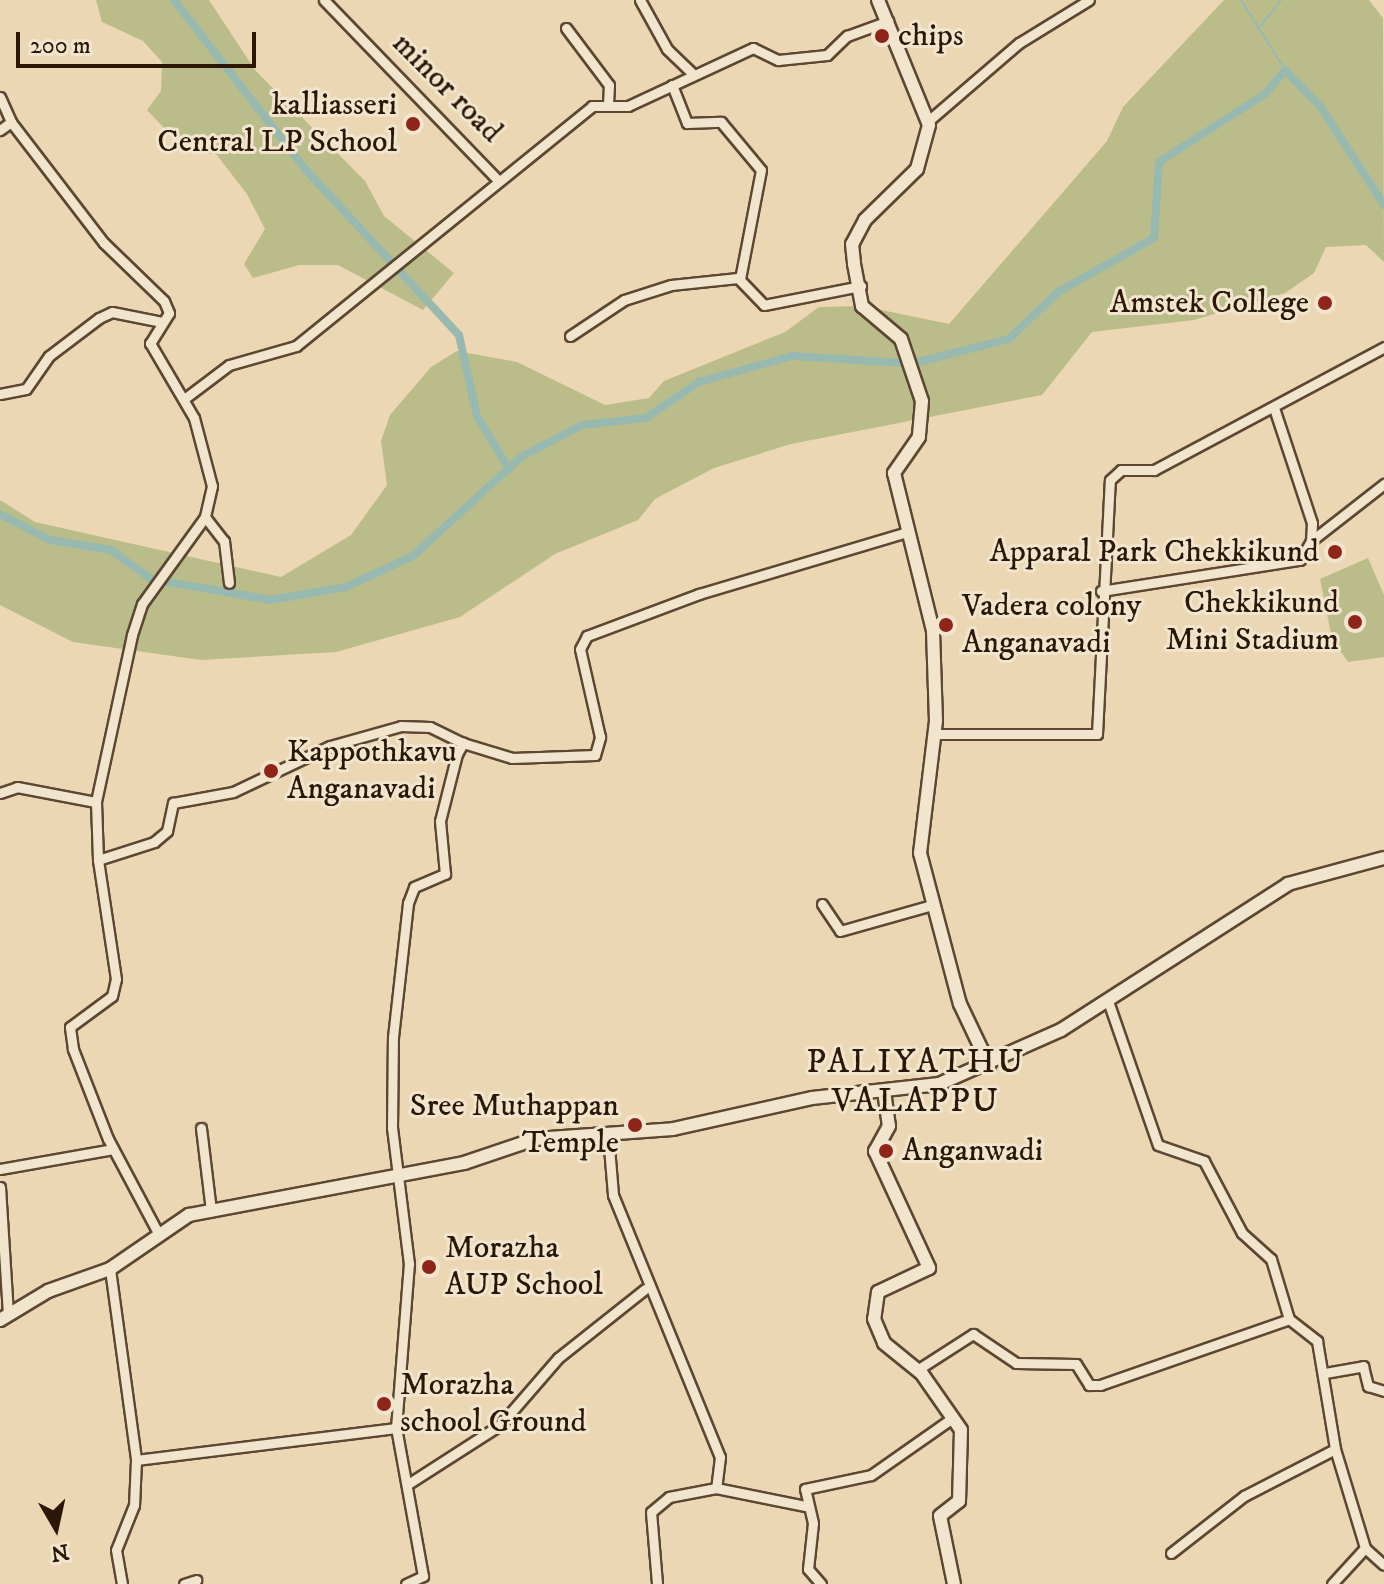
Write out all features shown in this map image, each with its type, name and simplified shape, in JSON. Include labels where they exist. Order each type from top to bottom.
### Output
[{"type":"main road","points":[[878,0],[928,123],[917,169],[865,220],[852,244],[862,306],[901,339],[922,401],[919,437],[894,473],[933,631],[934,734],[920,823],[932,905],[960,1004],[989,1065]]},
{"type":"main road","points":[[4,1317],[110,1269],[157,1231],[211,1211],[401,1175],[535,1139],[608,1135],[939,1084],[989,1065],[1108,1001],[1288,884],[1384,858]]},
{"type":"main road","points":[[884,1091],[889,1126],[875,1151],[929,1268],[878,1292],[874,1319],[884,1343],[917,1370],[962,1438],[959,1501],[940,1516],[954,1584]]},
{"type":"street","name":"minor road","points":[[324,0],[498,180]]},
{"type":"street","points":[[640,0],[667,49],[692,73]]},
{"type":"street","points":[[928,123],[1019,43],[1089,0]]},
{"type":"street","points":[[184,399],[229,365],[296,346],[396,269],[582,112],[608,102],[628,106],[692,73],[753,48],[778,60],[827,55],[847,36],[888,21]]},
{"type":"street","points":[[566,28],[609,85],[608,102]]},
{"type":"street","points":[[672,85],[687,123],[721,122],[761,170],[740,279]]},
{"type":"street","points":[[0,97],[11,122],[104,243],[164,301],[169,313],[150,343],[184,399],[212,486],[205,517],[164,579],[142,604],[132,635],[96,802],[98,860],[116,979],[112,996],[70,1027],[79,1072],[113,1149],[157,1231]]},
{"type":"street","points":[[0,130],[11,122]]},
{"type":"street","points":[[740,279],[764,305],[861,286]]},
{"type":"street","points":[[570,336],[624,300],[671,285],[740,279]]},
{"type":"street","points":[[0,394],[26,389],[49,356],[99,318],[112,312],[162,322]]},
{"type":"street","points":[[934,734],[1097,734],[1101,591],[1112,532],[1110,480],[1121,470],[1154,470],[1384,347]]},
{"type":"street","points":[[1274,408],[1312,523],[1311,541]]},
{"type":"street","points":[[1101,591],[1268,568],[1300,560],[1311,541],[1384,484]]},
{"type":"street","points":[[205,517],[224,541],[229,583]]},
{"type":"street","points":[[98,860],[154,842],[167,831],[173,803],[233,792],[330,746],[401,726],[430,727],[463,743],[512,758],[595,755],[600,737],[580,649],[587,636],[699,594],[907,532]]},
{"type":"street","points":[[430,1584],[421,1577],[408,1484],[396,1428],[409,1264],[390,1072],[403,930],[414,887],[445,874],[440,821],[463,743]]},
{"type":"street","points":[[0,793],[17,787],[96,802]]},
{"type":"street","points":[[822,904],[840,931],[932,905]]},
{"type":"street","points":[[1108,1001],[1158,1145],[1204,1161],[1242,1233],[1271,1259],[1289,1319],[1317,1341],[1325,1373],[1335,1449],[1365,1548],[1384,1565]]},
{"type":"street","points":[[201,1128],[211,1211]]},
{"type":"street","points":[[608,1135],[613,1195],[644,1262],[645,1289],[685,1361],[720,1457],[716,1488]]},
{"type":"street","points":[[0,1169],[113,1149]]},
{"type":"street","points":[[0,1187],[4,1317]]},
{"type":"street","points":[[110,1269],[136,1460],[134,1505],[116,1550],[122,1584]]},
{"type":"street","points":[[408,1484],[500,1425],[558,1358],[645,1289]]},
{"type":"street","points":[[917,1370],[973,1334],[1016,1363],[1076,1364],[1089,1385],[1100,1385],[1289,1319]]},
{"type":"street","points":[[1325,1373],[1363,1366],[1368,1386],[1384,1391]]},
{"type":"street","points":[[821,1584],[810,1580],[813,1523],[802,1496],[813,1483],[871,1475],[948,1421]]},
{"type":"street","points":[[136,1460],[396,1428]]},
{"type":"street","points":[[1171,1553],[1244,1496],[1335,1449]]},
{"type":"street","points":[[657,1584],[649,1523],[655,1504],[716,1488],[805,1506]]},
{"type":"street","points":[[1332,1584],[1365,1548]]},
{"type":"street","points":[[406,1584],[421,1577]]},
{"type":"street","points":[[184,1584],[196,1580]]},
{"type":"green space","points":[[96,0],[209,0],[255,70],[365,181],[384,216],[454,273],[423,310],[338,265],[299,265],[253,278],[244,264],[265,229],[247,194],[216,154],[188,153],[147,110],[161,91],[162,62],[143,41],[102,22]]},
{"type":"green space","points":[[1224,0],[1369,0],[1383,18],[1384,262],[1366,245],[1326,247],[1314,273],[1285,293],[1194,320],[1092,332],[1042,395],[791,444],[714,468],[655,499],[638,520],[555,554],[460,617],[336,652],[201,660],[73,642],[0,605],[0,500],[35,522],[281,577],[351,535],[387,485],[381,441],[390,415],[431,367],[457,351],[517,362],[605,405],[649,398],[664,381],[785,332],[819,307],[862,306],[949,324],[1107,141],[1123,107]]},
{"type":"green space","name":"Chekkikund Mini Stadium","points":[[1368,558],[1384,595],[1384,657],[1348,662],[1332,639],[1320,579]]},
{"type":"waterway","points":[[174,0],[306,170],[459,335],[477,416],[509,469]]},
{"type":"waterway","points":[[1241,0],[1285,70]]},
{"type":"waterway","points":[[1260,27],[1281,0]]},
{"type":"waterway","points":[[918,362],[1009,339],[1058,292],[1154,238],[1159,162],[1265,94],[1285,70],[1320,106],[1384,205]]},
{"type":"waterway","points":[[0,514],[50,540],[111,550],[151,579],[271,600],[346,587],[413,556],[521,457],[582,425],[646,418],[699,382],[792,356],[903,363]]},
{"type":"place","name":"chips","points":[[882,36]]},
{"type":"place","name":"kalliasseri Central LP School","points":[[413,124]]},
{"type":"place","name":"Amstek College","points":[[1325,303]]},
{"type":"place","name":"Apparal Park Chekkikund","points":[[1335,552]]},
{"type":"place","name":"Chekkikund Mini Stadium","points":[[1355,622]]},
{"type":"place","name":"Vadera colony Anganavadi","points":[[946,625]]},
{"type":"place","name":"Kappothkavu Anganavadi","points":[[271,771]]},
{"type":"place","name":"Sree Muthappan Temple","points":[[635,1125]]},
{"type":"place","name":"Anganwadi","points":[[886,1151]]},
{"type":"place","name":"Morazha AUP School","points":[[429,1267]]},
{"type":"place","name":"Morazha school Ground","points":[[384,1404]]},
{"type":"district","name":"PALIYATHU VALAPPU","points":[[916,1082]]}]
